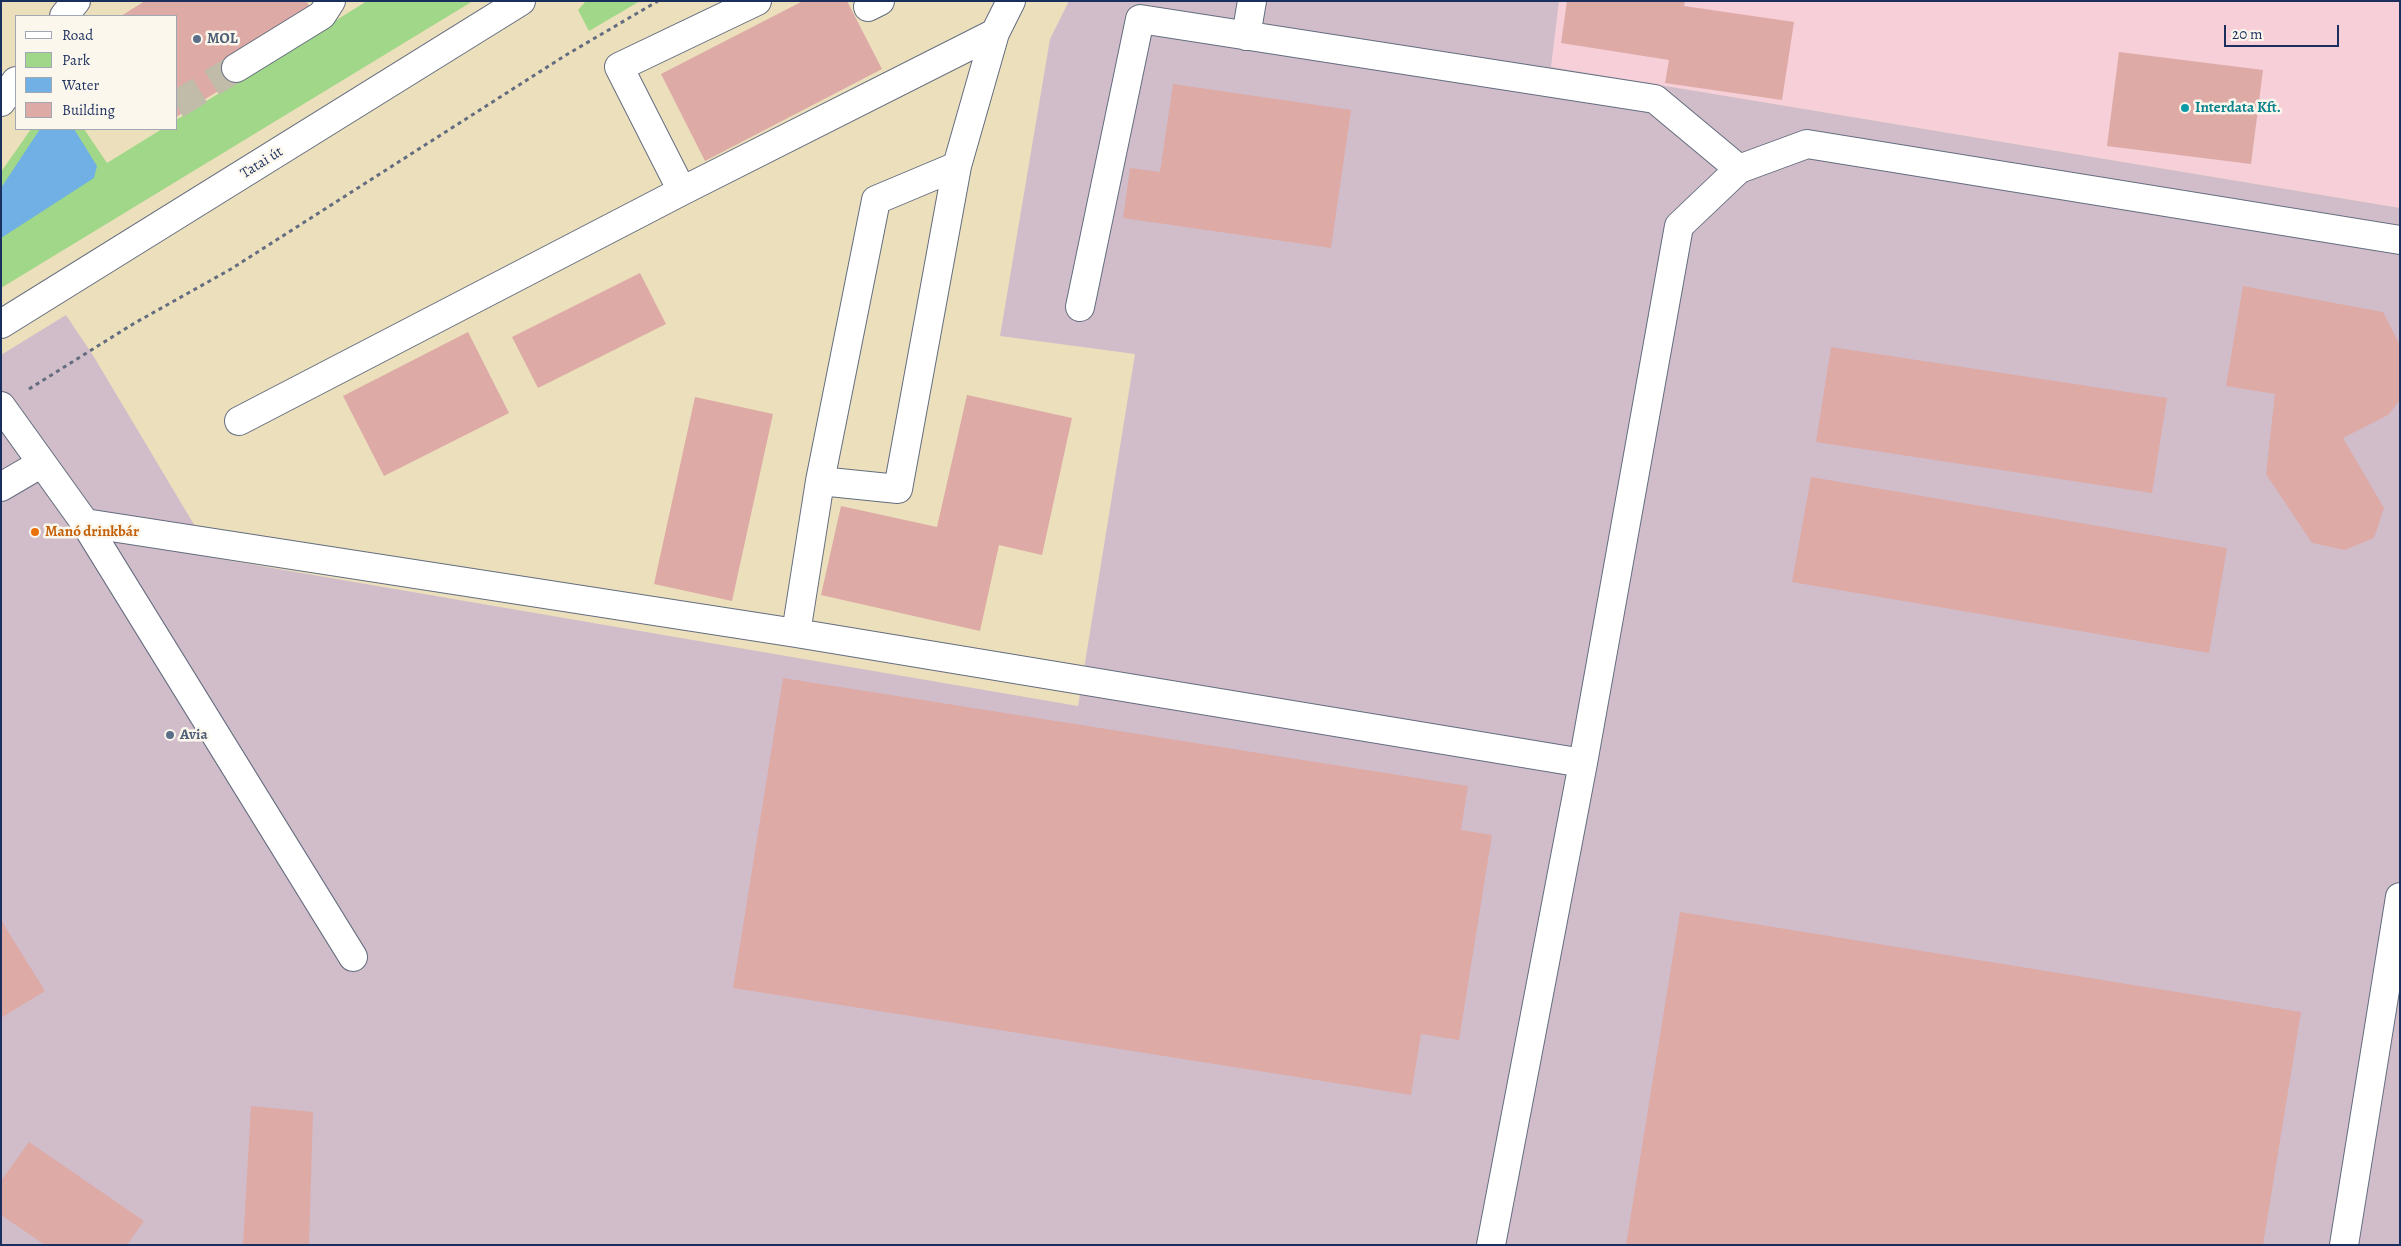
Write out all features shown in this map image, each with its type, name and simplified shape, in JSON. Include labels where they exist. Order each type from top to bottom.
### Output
[{"type":"street","points":[[236,68],[322,15],[331,1]]},
{"type":"street","name":"Tatai út","points":[[1,324],[522,1]]},
{"type":"street","points":[[682,191],[619,67],[757,1]]},
{"type":"street","points":[[820,481],[898,489],[957,166],[995,33],[1011,1]]},
{"type":"street","points":[[1246,36],[1252,1]]},
{"type":"street","points":[[1080,306],[1140,19],[1655,99],[1740,169]]},
{"type":"street","points":[[240,421],[682,191],[995,33]]},
{"type":"street","points":[[1,102],[15,82]]},
{"type":"street","points":[[1491,1245],[1583,763],[1679,226],[1740,169],[1807,144],[2400,240]]},
{"type":"street","points":[[796,632],[820,481],[876,200],[957,166]]},
{"type":"street","points":[[1,406],[85,523],[352,957]]},
{"type":"street","points":[[1,487],[42,463]]},
{"type":"street","points":[[85,523],[796,632],[1583,763]]},
{"type":"street","points":[[2344,1245],[2400,897]]},
{"type":"path","points":[[26,391],[134,324],[231,269],[566,55],[658,1]]},
{"type":"shaded area","points":[[1069,1],[1559,1],[1551,67],[2400,208],[2400,1245],[1,1245],[1,355],[66,315],[94,357],[214,558],[1078,706],[1135,354],[1000,336],[1050,39]]},
{"type":"shaded area","points":[[1559,1],[2400,1],[2400,208],[1550,67]]},
{"type":"green space","points":[[367,1],[473,1],[1,288],[1,172],[30,130],[85,130],[107,163],[160,130],[178,130],[178,119]]},
{"type":"green space","points":[[586,1],[640,1],[589,31],[578,10]]},
{"type":"water","points":[[39,130],[75,130],[97,166],[94,178],[1,238],[1,188]]},
{"type":"building","points":[[145,1],[306,1],[312,10],[241,77],[178,116],[178,15],[123,15]]},
{"type":"building","points":[[803,1],[847,1],[882,69],[705,161],[661,74]]},
{"type":"building","points":[[1567,1],[1685,1],[1684,6],[1794,22],[1782,100],[1665,83],[1669,60],[1561,43]]},
{"type":"building","name":"Interdata Kft.","points":[[2119,52],[2263,70],[2251,164],[2107,146]]},
{"type":"building","points":[[1173,84],[1351,110],[1331,248],[1123,218],[1130,168],[1160,172]]},
{"type":"building","points":[[640,273],[666,324],[538,388],[512,337]]},
{"type":"building","points":[[2243,286],[2383,312],[2400,345],[2400,400],[2388,415],[2343,438],[2384,508],[2374,538],[2345,550],[2312,543],[2266,474],[2275,394],[2226,386]]},
{"type":"building","points":[[468,332],[509,413],[384,476],[343,396]]},
{"type":"building","points":[[1831,347],[2167,398],[2152,493],[1816,442]]},
{"type":"building","points":[[967,395],[1072,418],[1042,555],[999,545],[980,631],[821,595],[841,506],[937,527]]},
{"type":"building","points":[[695,397],[773,414],[732,601],[654,584]]},
{"type":"building","points":[[1811,477],[2227,548],[2209,653],[1792,582]]},
{"type":"building","points":[[783,678],[1468,786],[1461,830],[1492,835],[1459,1040],[1421,1034],[1411,1095],[733,988]]},
{"type":"building","points":[[1680,912],[2301,1012],[2263,1245],[1626,1245]]},
{"type":"building","points":[[1,920],[45,991],[1,1018]]},
{"type":"building","points":[[251,1106],[313,1112],[309,1245],[243,1245]]},
{"type":"building","points":[[29,1142],[144,1221],[127,1245],[45,1245],[1,1215],[1,1181]]},
{"type":"tunnel","points":[[178,104],[236,68]]},
{"type":"place","name":"MOL","points":[[197,39]]},
{"type":"place","name":"Interdata Kft.","points":[[2185,108]]},
{"type":"place","name":"Manó drinkbár","points":[[35,532]]},
{"type":"place","name":"Avia","points":[[170,735]]}]
